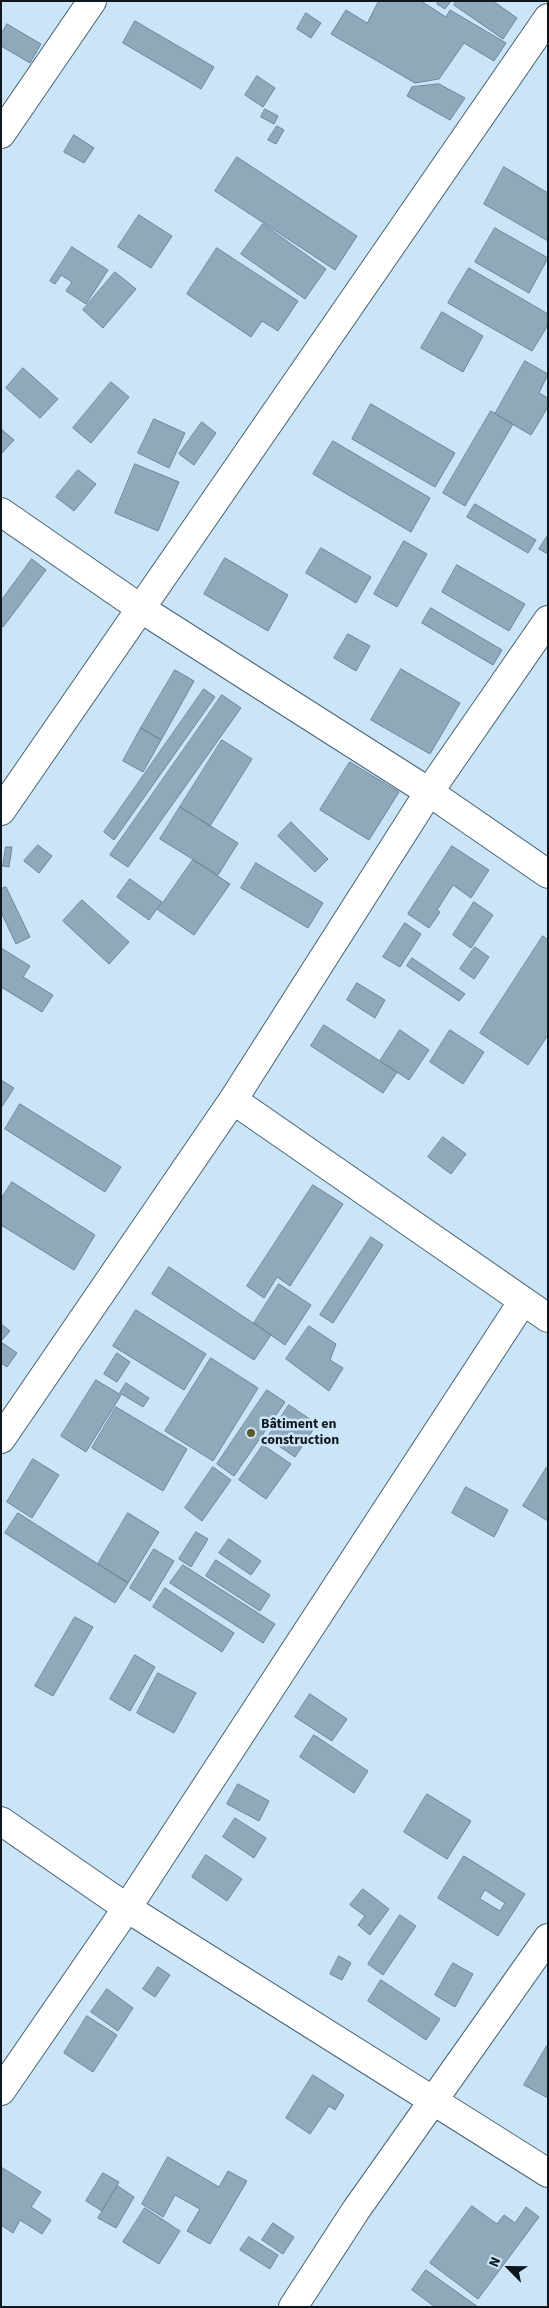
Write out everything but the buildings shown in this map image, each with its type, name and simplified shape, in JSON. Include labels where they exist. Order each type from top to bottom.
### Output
[{"type":"street","points":[[1,134],[92,1]]},
{"type":"street","points":[[1,810],[546,26]]},
{"type":"street","points":[[1,512],[140,608],[429,792],[548,874]]},
{"type":"street","points":[[1,1439],[232,1100],[429,792],[548,620]]},
{"type":"street","points":[[232,1100],[548,1318]]},
{"type":"street","points":[[1,2091],[127,1908],[523,1301]]},
{"type":"street","points":[[1,1821],[127,1908],[548,2174]]},
{"type":"street","points":[[293,2307],[356,2210],[548,1938]]},
{"type":"place","name":"Bâtiment en construction","points":[[251,1433]]}]
